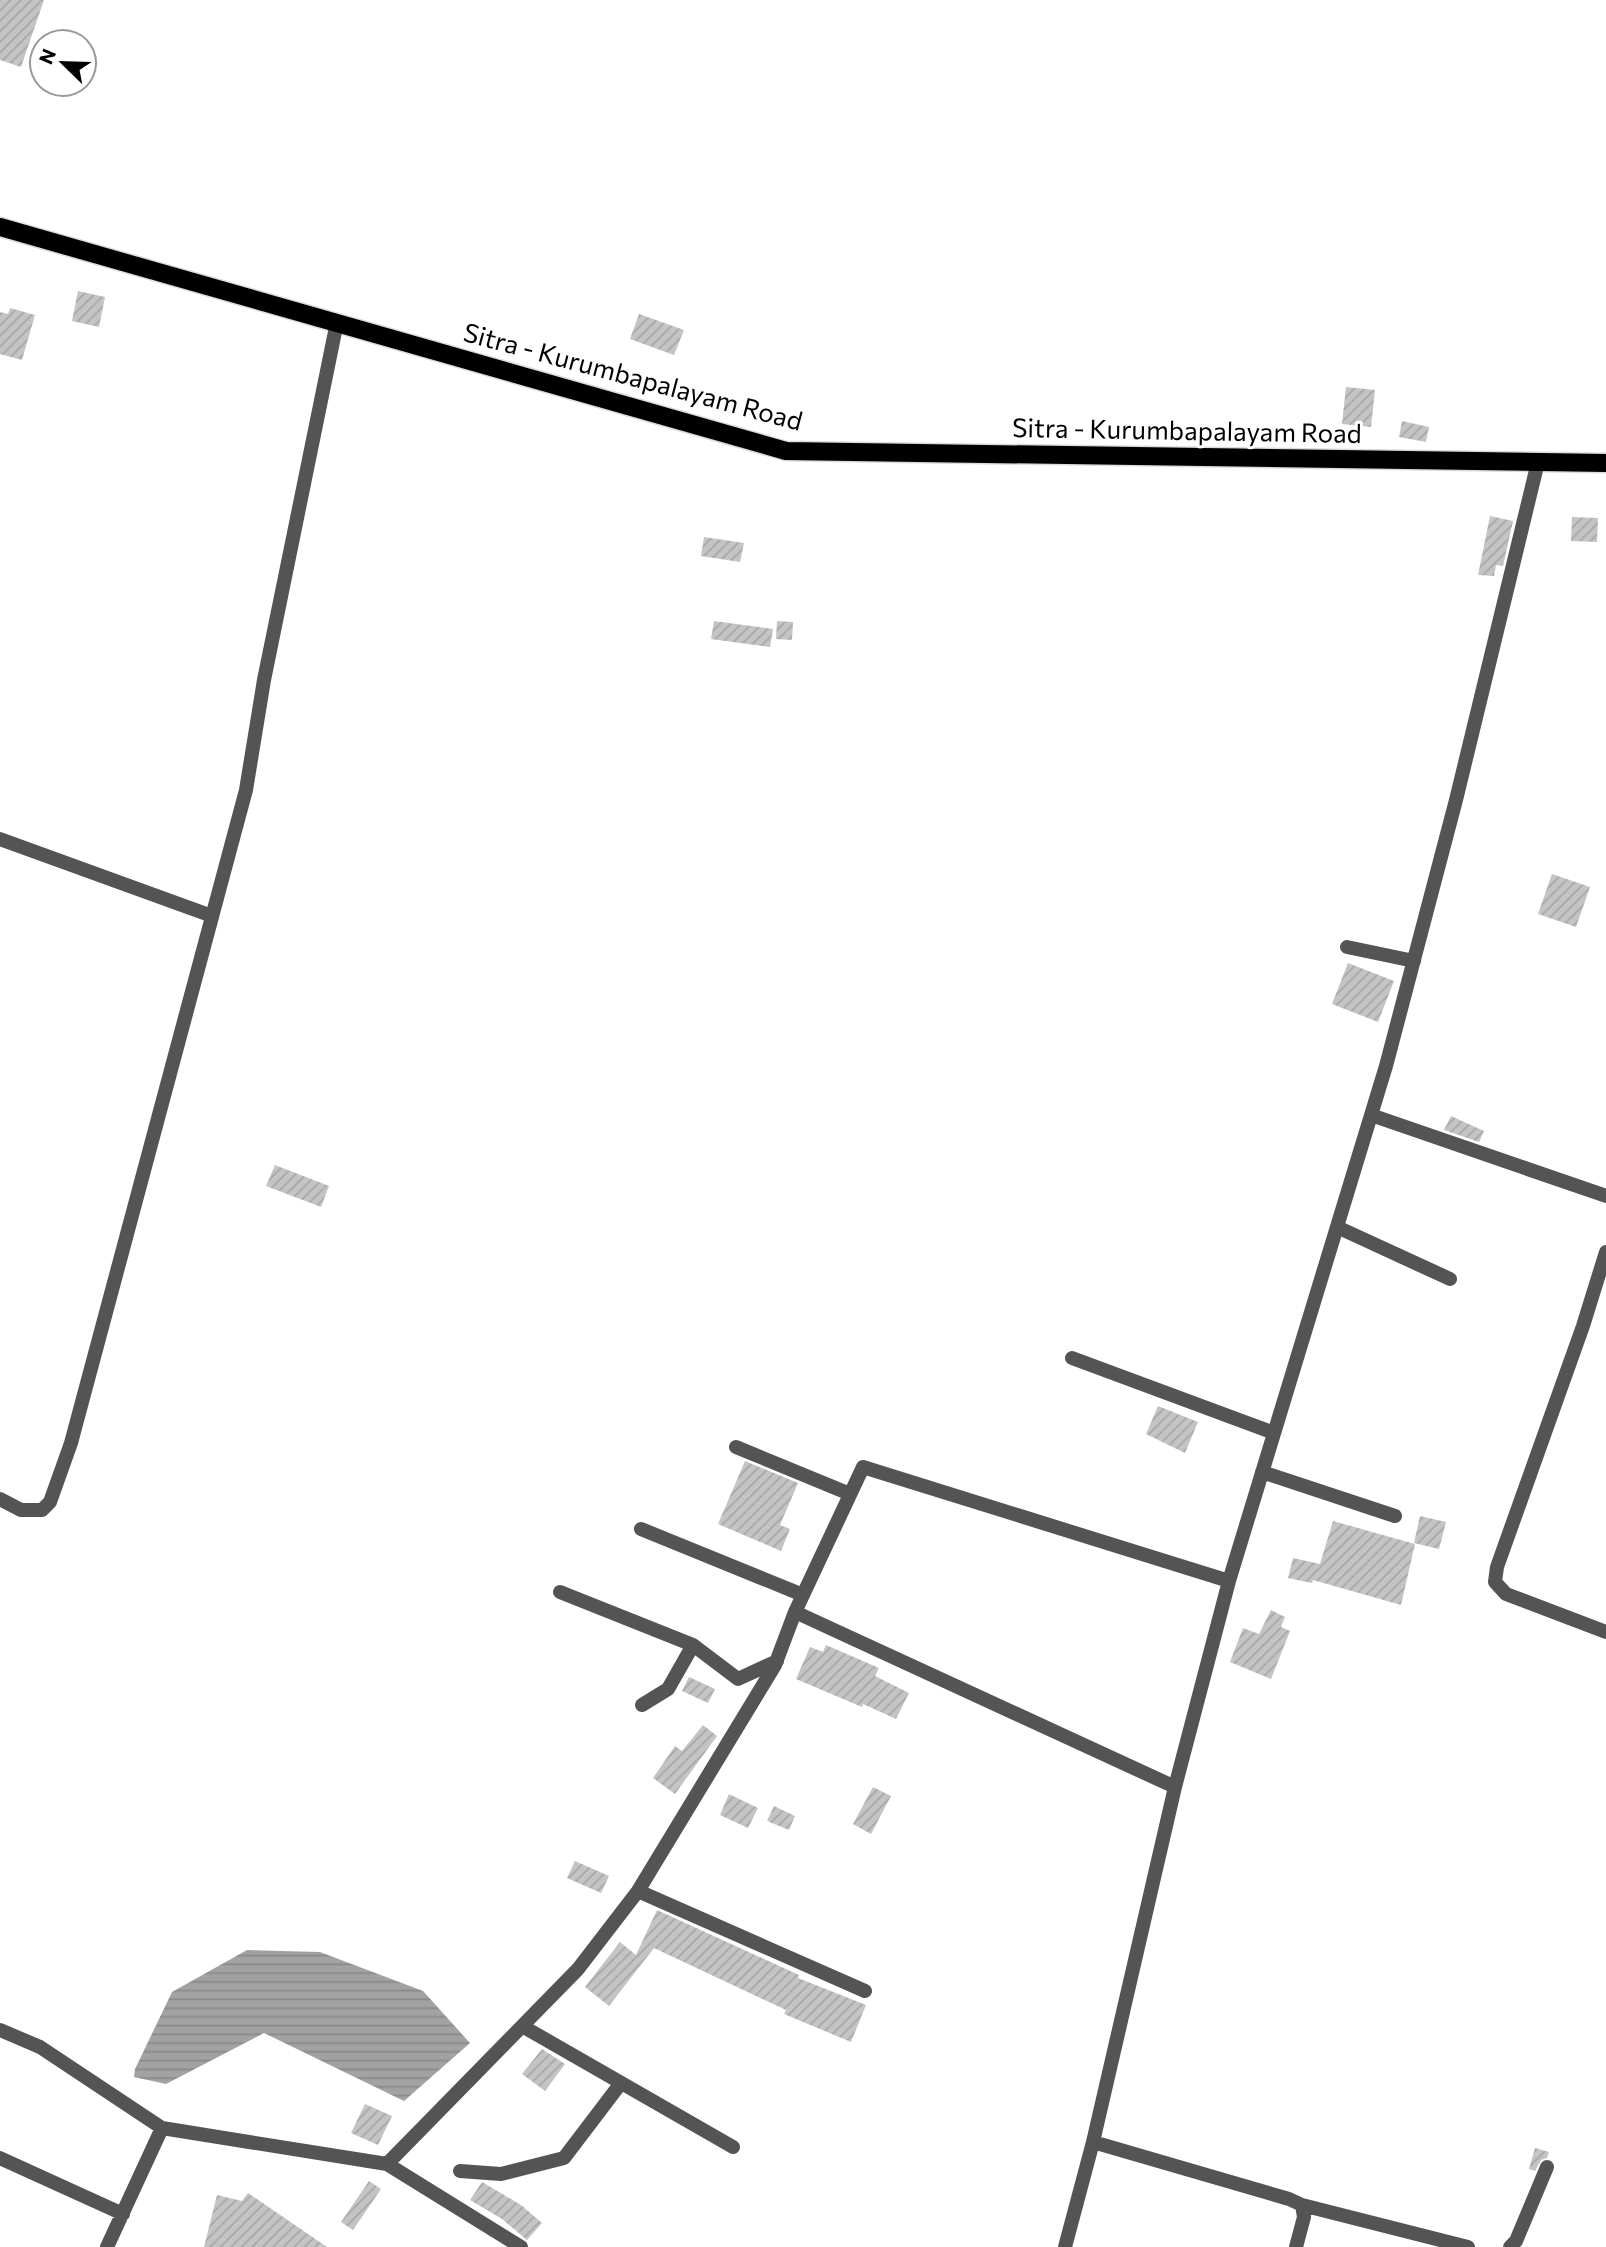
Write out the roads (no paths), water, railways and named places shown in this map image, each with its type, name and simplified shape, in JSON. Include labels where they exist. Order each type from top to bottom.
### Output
[{"type":"main road","name":"Sitra - Kurumbapalayam Road","points":[[0,227],[786,451],[1606,463]]},
{"type":"street","points":[[0,1499],[21,1510],[42,1510],[50,1502],[71,1443],[246,790],[264,680],[337,322]]},
{"type":"street","points":[[1065,2247],[1093,2142],[1175,1787],[1229,1581],[1371,1115],[1414,961],[1538,462]]},
{"type":"street","points":[[0,839],[212,916]]},
{"type":"street","points":[[1347,947],[1414,961]]},
{"type":"street","points":[[1371,1115],[1606,1195]]},
{"type":"street","points":[[1337,1227],[1450,1279]]},
{"type":"street","points":[[1606,1252],[1583,1326],[1497,1567],[1495,1582],[1506,1594],[1606,1632]]},
{"type":"street","points":[[1072,1358],[1274,1433]]},
{"type":"street","points":[[736,1447],[850,1494]]},
{"type":"street","points":[[387,2164],[578,1969],[638,1891],[777,1661],[795,1612],[863,1467],[1229,1581]]},
{"type":"street","points":[[1262,1472],[1395,1516]]},
{"type":"street","points":[[641,1529],[803,1595]]},
{"type":"street","points":[[560,1592],[693,1646],[738,1679],[777,1661]]},
{"type":"street","points":[[795,1612],[1175,1787]]},
{"type":"street","points":[[642,1704],[668,1689],[693,1646]]},
{"type":"street","points":[[638,1891],[865,1991]]},
{"type":"street","points":[[522,2026],[733,2147]]},
{"type":"street","points":[[0,2031],[40,2047],[162,2128],[387,2164],[522,2247]]},
{"type":"street","points":[[460,2171],[501,2174],[564,2158],[621,2083]]},
{"type":"street","points":[[107,2247],[162,2128]]},
{"type":"street","points":[[1093,2142],[1289,2199],[1301,2205],[1468,2247]]},
{"type":"street","points":[[0,2158],[123,2214]]},
{"type":"street","points":[[1510,2247],[1517,2241],[1547,2167]]},
{"type":"street","points":[[1296,2247],[1304,2217],[1301,2205]]}]
